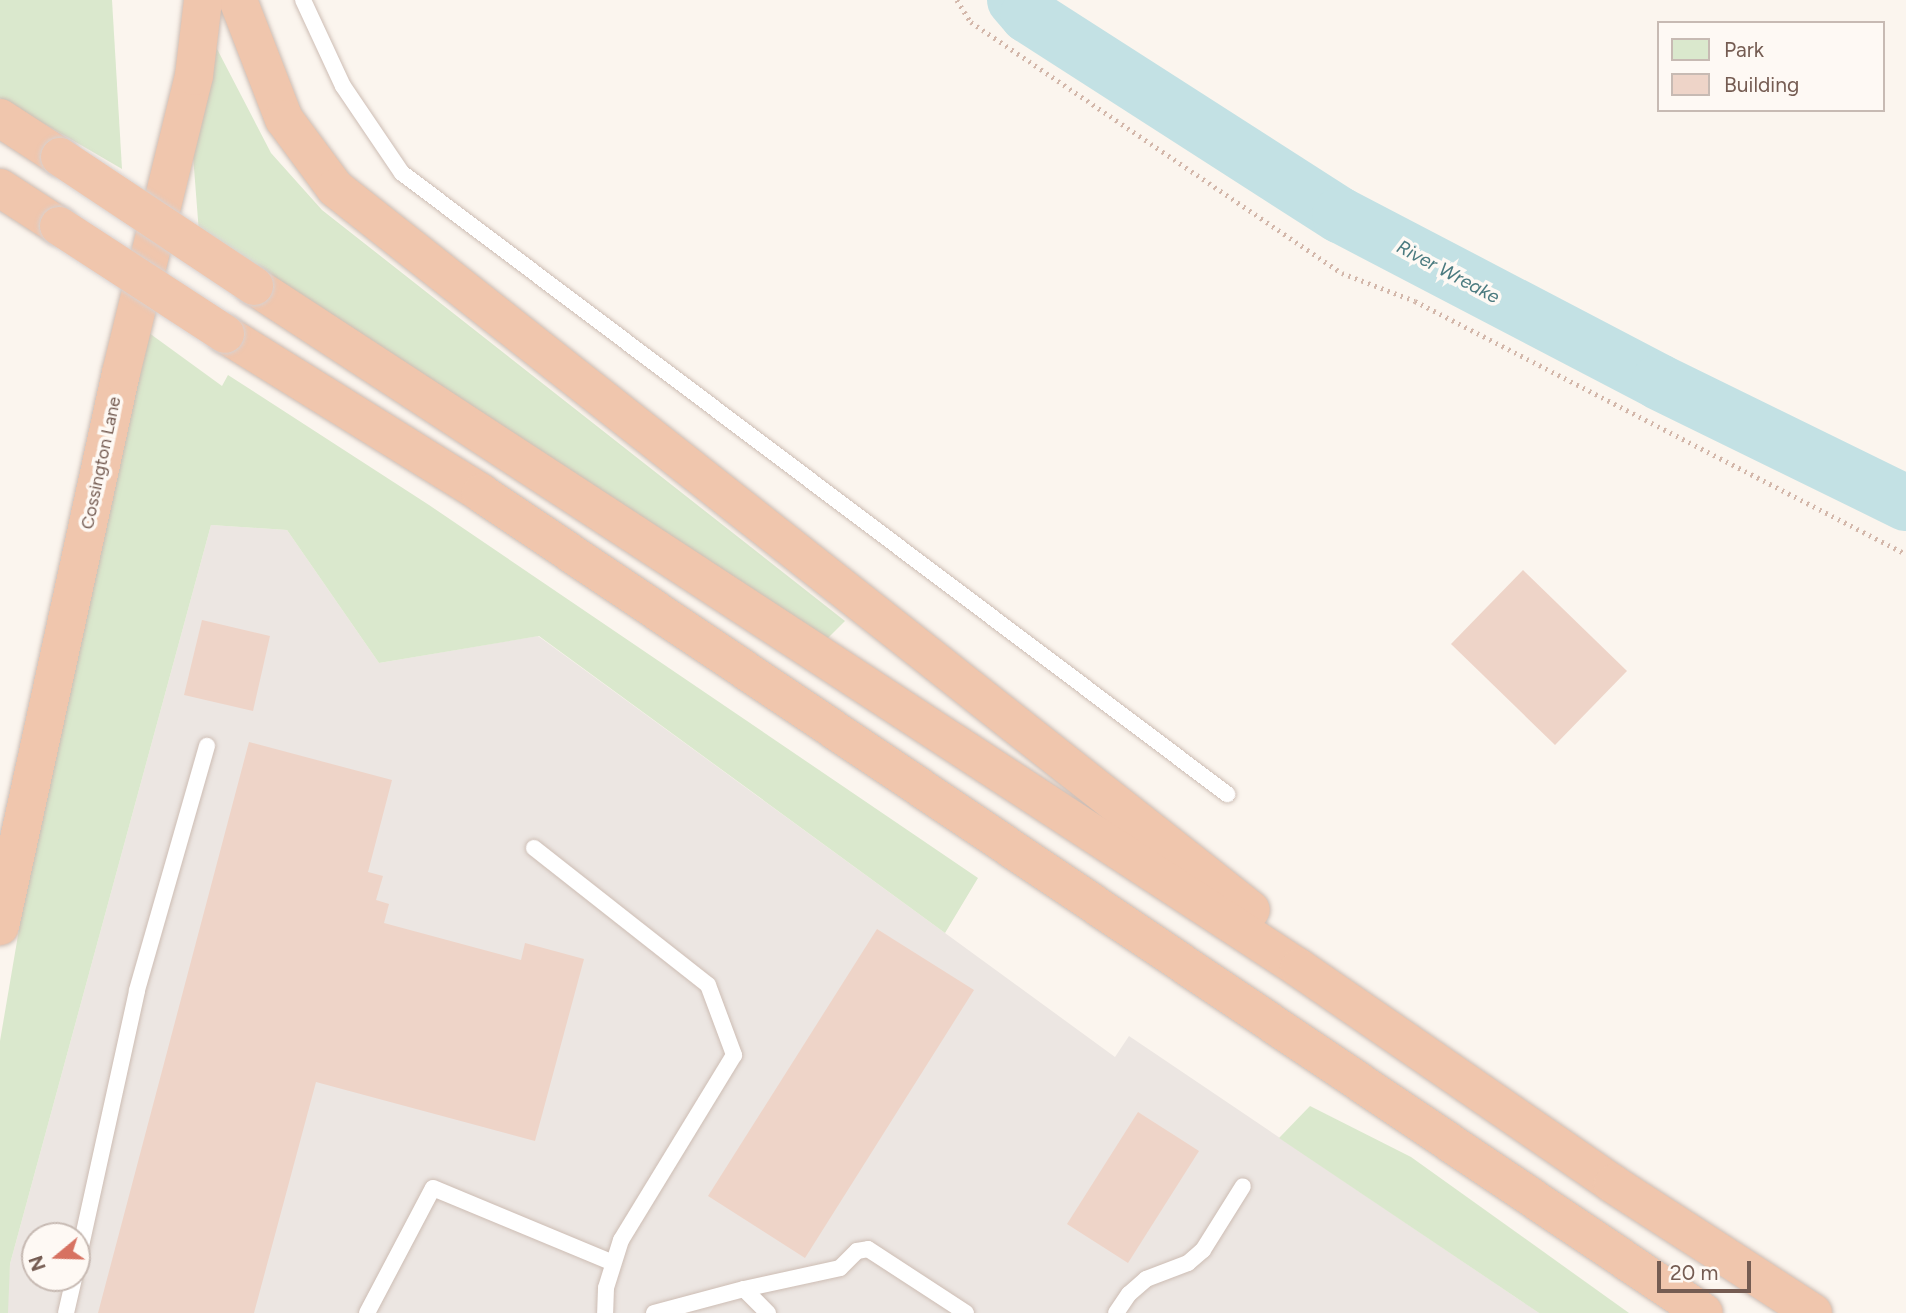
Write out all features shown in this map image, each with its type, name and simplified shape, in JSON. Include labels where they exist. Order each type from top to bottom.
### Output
[{"type":"highway","name":"Cossington Lane","points":[[0,926],[121,373],[194,76],[203,0]]},
{"type":"highway","points":[[237,0],[284,119],[335,188],[1253,912],[1299,968]]},
{"type":"highway","points":[[0,118],[1299,968],[1613,1184],[1813,1313]]},
{"type":"highway","points":[[0,188],[225,334],[481,493],[1704,1313]]},
{"type":"lane","points":[[303,0],[343,86],[402,173],[1227,794]]},
{"type":"lane","points":[[86,1222],[137,990],[207,746]]},
{"type":"lane","points":[[534,848],[708,985],[734,1055],[621,1240],[606,1289],[605,1313]]},
{"type":"lane","points":[[1116,1313],[1129,1294],[1146,1279],[1188,1263],[1203,1250],[1243,1186]]},
{"type":"lane","points":[[367,1313],[433,1188],[613,1263]]},
{"type":"lane","points":[[654,1313],[839,1268],[857,1251],[868,1249],[965,1313]]},
{"type":"lane","points":[[744,1289],[768,1313]]},
{"type":"lane","points":[[66,1313],[71,1292]]},
{"type":"path","points":[[957,0],[971,22],[1342,273],[1415,301],[1906,554]]},
{"type":"shaded area","points":[[211,525],[287,530],[379,663],[538,636],[1115,1057],[1129,1036],[1539,1313],[6,1313],[10,1264],[21,1224],[21,1292],[91,1292],[91,1222],[21,1222]]},
{"type":"green space","points":[[0,0],[112,0],[122,169],[0,98]]},
{"type":"green space","points":[[216,47],[271,153],[322,210],[845,621],[827,639],[199,233],[193,155]]},
{"type":"green space","points":[[145,330],[222,386],[228,375],[429,505],[978,878],[945,933],[539,636],[379,663],[287,530],[211,525],[10,1264],[8,1313],[0,1313],[0,1041],[39,812]]},
{"type":"green space","points":[[1310,1106],[1411,1157],[1629,1313],[1539,1313],[1279,1138]]},
{"type":"building","points":[[1523,570],[1627,671],[1555,745],[1451,644]]},
{"type":"building","points":[[202,620],[270,636],[253,711],[184,695]]},
{"type":"building","points":[[249,742],[392,780],[368,872],[383,876],[376,900],[389,904],[384,923],[521,960],[525,943],[584,959],[535,1141],[316,1082],[254,1313],[98,1313]]},
{"type":"building","points":[[877,929],[974,990],[805,1258],[708,1196]]},
{"type":"building","points":[[1138,1112],[1199,1151],[1128,1263],[1067,1224]]},
{"type":"waterway","name":"River Wreake","points":[[1015,0],[1028,15],[1340,215],[1659,382],[1906,503]]}]
